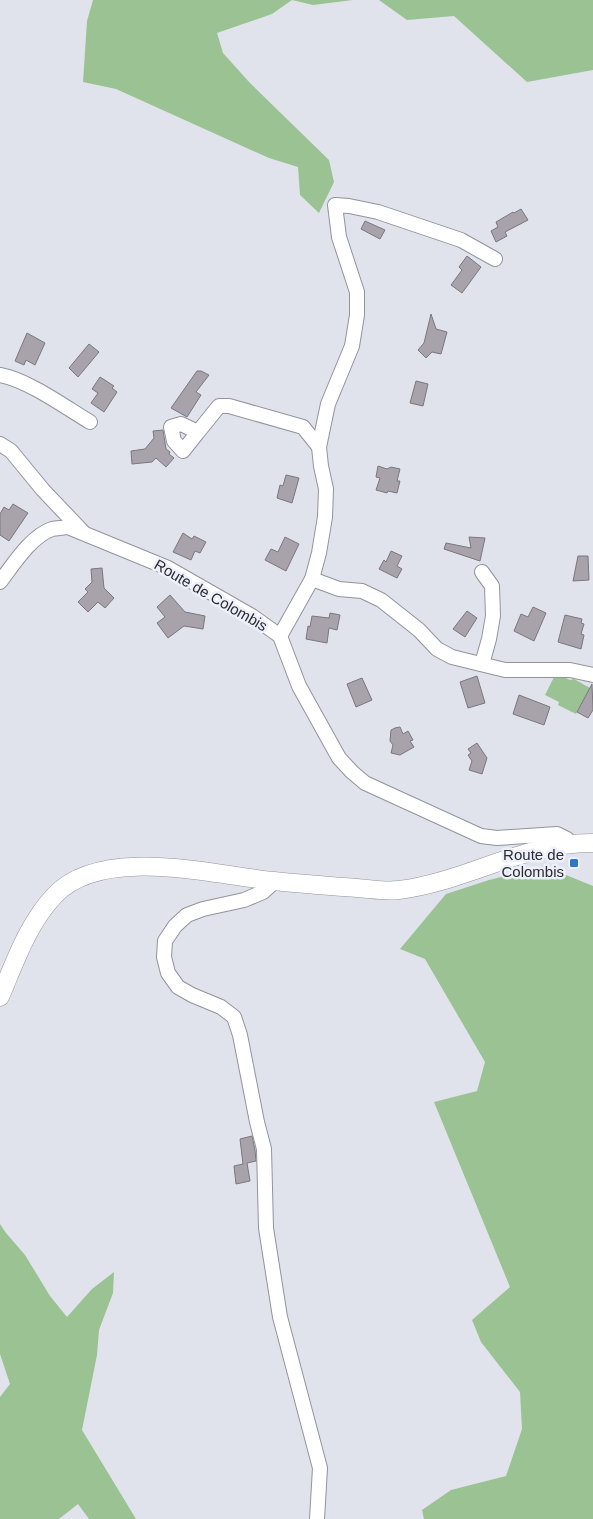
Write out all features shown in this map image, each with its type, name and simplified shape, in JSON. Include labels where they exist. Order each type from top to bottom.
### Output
[{"type":"street","points":[[280,636],[312,579],[319,554],[325,517],[326,489],[319,447],[328,404],[352,346],[357,315],[357,292],[339,236],[335,205],[378,212],[461,240],[495,259]]},
{"type":"street","points":[[0,375],[10,377],[51,398],[90,422]]},
{"type":"street","points":[[198,432],[219,406],[229,406],[303,427],[319,447]]},
{"type":"street","points":[[0,444],[11,451],[43,490],[83,532]]},
{"type":"street","points":[[0,582],[37,538],[52,529],[68,527],[83,532]]},
{"type":"street","name":"Route de Colombis","points":[[83,532],[168,568],[252,616],[280,636],[299,686],[339,758],[365,783],[481,836],[497,838],[556,834],[567,839],[570,844]]},
{"type":"street","points":[[482,572],[492,586],[493,616],[490,639],[482,664]]},
{"type":"street","points":[[312,579],[339,589],[362,591],[381,600],[420,630],[437,649],[452,657],[505,670],[570,670],[593,676]]},
{"type":"street","points":[[0,997],[26,939],[42,911],[56,894],[69,883],[86,874],[128,866],[152,867],[275,881],[397,890],[448,879],[526,853],[570,844],[593,843]]},
{"type":"street","points":[[275,881],[263,892],[244,900],[203,909],[187,916],[175,926],[165,941],[164,957],[168,973],[178,987],[222,1007],[234,1017],[240,1035],[264,1149],[266,1228],[280,1317],[320,1468],[317,1519]]},
{"type":"green space","points":[[93,0],[292,0],[272,14],[217,33],[223,53],[250,83],[329,160],[334,182],[319,213],[300,195],[298,167],[269,158],[116,89],[83,82],[87,21]]},
{"type":"green space","points":[[292,0],[353,0],[313,5]]},
{"type":"green space","points":[[379,0],[593,0],[593,70],[527,82],[454,16],[407,20]]},
{"type":"green space","points":[[556,673],[570,680],[574,679],[590,688],[576,714],[558,705],[559,702],[545,695]]},
{"type":"green space","points":[[544,866],[593,886],[593,1519],[424,1519],[422,1510],[451,1490],[506,1476],[522,1429],[520,1392],[481,1342],[472,1320],[510,1287],[434,1102],[477,1091],[485,1062],[425,959],[400,949],[446,894],[489,880]]},
{"type":"green space","points":[[0,1224],[25,1255],[50,1296],[67,1317],[92,1289],[114,1272],[113,1293],[99,1330],[97,1355],[82,1430],[136,1519],[89,1519],[78,1504],[59,1519],[0,1519],[0,1397],[10,1384],[0,1354]]},
{"type":"building","points":[[521,209],[528,220],[505,232],[507,236],[496,242],[491,231],[498,227],[496,222]]},
{"type":"building","points":[[365,221],[385,230],[380,239],[361,229]]},
{"type":"building","points":[[467,256],[481,267],[462,293],[451,285],[462,270],[459,267]]},
{"type":"building","points":[[431,314],[436,329],[447,332],[441,354],[432,352],[426,358],[418,350],[424,343]]},
{"type":"building","points":[[27,333],[45,343],[35,365],[26,360],[24,365],[15,361]]},
{"type":"building","points":[[89,344],[99,352],[78,377],[69,368]]},
{"type":"building","points":[[197,371],[209,375],[196,392],[201,395],[187,417],[171,408]]},
{"type":"building","points":[[100,377],[114,386],[112,388],[117,392],[104,412],[91,403],[98,393],[92,389]]},
{"type":"building","points":[[416,381],[428,384],[423,406],[410,403]]},
{"type":"building","points":[[163,430],[166,449],[174,458],[166,467],[156,458],[152,462],[132,464],[131,451],[145,449],[154,438],[153,431]]},
{"type":"building","points":[[378,466],[387,469],[391,467],[400,469],[397,493],[376,490],[380,478],[376,477]]},
{"type":"building","points":[[286,475],[299,478],[292,503],[277,498],[280,485],[283,486]]},
{"type":"building","points":[[13,504],[28,513],[9,541],[0,535],[0,514],[4,507],[9,510]]},
{"type":"building","points":[[183,533],[192,539],[194,536],[206,542],[200,553],[195,551],[191,560],[173,552]]},
{"type":"building","points":[[285,537],[299,544],[286,571],[265,560],[271,549],[278,552]]},
{"type":"building","points":[[469,537],[485,538],[480,561],[444,549],[446,543],[471,548]]},
{"type":"building","points":[[391,551],[402,556],[397,566],[402,569],[397,578],[379,569],[384,560],[386,562]]},
{"type":"building","points":[[578,556],[588,556],[589,580],[573,581]]},
{"type":"building","points":[[102,568],[104,588],[114,598],[105,608],[98,602],[88,612],[78,602],[88,592],[85,589],[92,582],[91,569]]},
{"type":"building","points":[[170,595],[185,612],[205,616],[203,629],[184,626],[168,638],[157,623],[165,617],[157,607]]},
{"type":"building","points":[[533,607],[546,613],[534,641],[514,631],[521,614],[528,617]]},
{"type":"building","points":[[467,611],[477,618],[465,637],[453,629]]},
{"type":"building","points":[[330,613],[340,615],[337,630],[329,628],[327,643],[306,639],[312,616],[329,618]]},
{"type":"building","points":[[565,615],[582,619],[581,623],[584,624],[581,634],[584,635],[581,649],[558,642]]},
{"type":"building","points":[[477,676],[485,703],[468,708],[460,682]]},
{"type":"building","points":[[362,678],[372,700],[356,707],[347,684]]},
{"type":"building","points":[[592,684],[593,710],[588,718],[577,712]]},
{"type":"building","points":[[519,695],[550,707],[544,725],[513,714]]},
{"type":"building","points":[[400,727],[403,734],[408,731],[413,740],[410,741],[414,747],[400,755],[391,753],[393,745],[390,741],[391,730]]},
{"type":"building","points":[[477,743],[487,758],[482,774],[469,770],[472,761],[468,755],[471,753],[468,749]]},
{"type":"building","points":[[252,1136],[256,1161],[247,1163],[250,1181],[236,1184],[234,1166],[243,1164],[240,1139]]},
{"type":"place","name":"Route de Colombis","points":[[574,863]]}]
